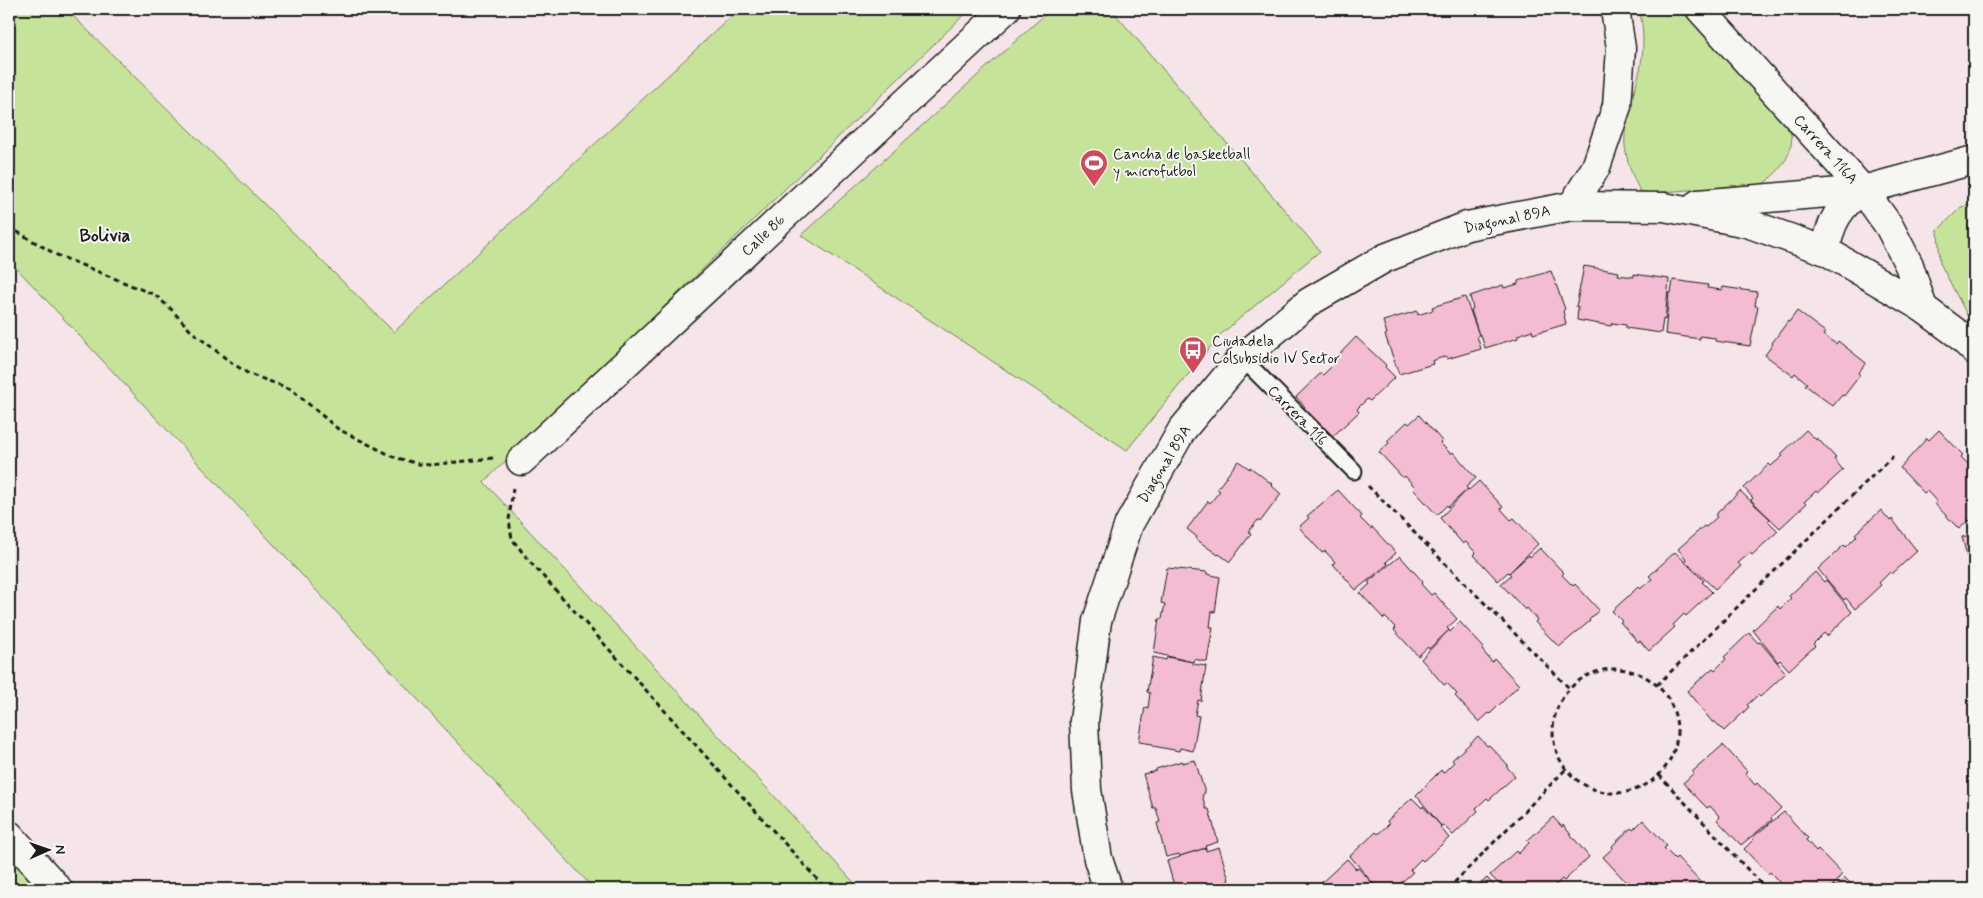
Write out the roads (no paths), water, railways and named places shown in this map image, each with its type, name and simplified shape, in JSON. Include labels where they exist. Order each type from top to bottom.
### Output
[{"type":"street","name":"Calle 86","points":[[521,461],[1006,9]]},
{"type":"street","points":[[1572,206],[1596,167],[1617,106],[1621,48],[1615,9]]},
{"type":"street","name":"Carrera 116A","points":[[1700,9],[1863,190],[1889,226],[1909,265],[1923,308]]},
{"type":"street","name":"Diagonal 89A","points":[[1108,889],[1098,859],[1087,790],[1084,721],[1097,621],[1128,524],[1182,430],[1242,358],[1309,302],[1385,258],[1467,226],[1572,206],[1664,207],[1863,190],[1974,160]]},
{"type":"street","points":[[1826,251],[1827,236],[1832,222],[1840,209],[1863,190]]},
{"type":"street","name":"Diagonal 89A","points":[[1664,207],[1747,223],[1826,251],[1923,308]]},
{"type":"street","points":[[1923,308],[1974,350]]},
{"type":"street","points":[[9,835],[58,889]]},
{"type":"lane","name":"Carrera 116","points":[[1242,358],[1354,471]]},
{"type":"place","name":"Cancha de basketball y microfutbol","points":[[1094,187]]},
{"type":"place","name":"Ciudadela Colsubsidio IV Sector","points":[[1193,374]]},
{"type":"district","name":"Bolivia","points":[[105,235]]}]
